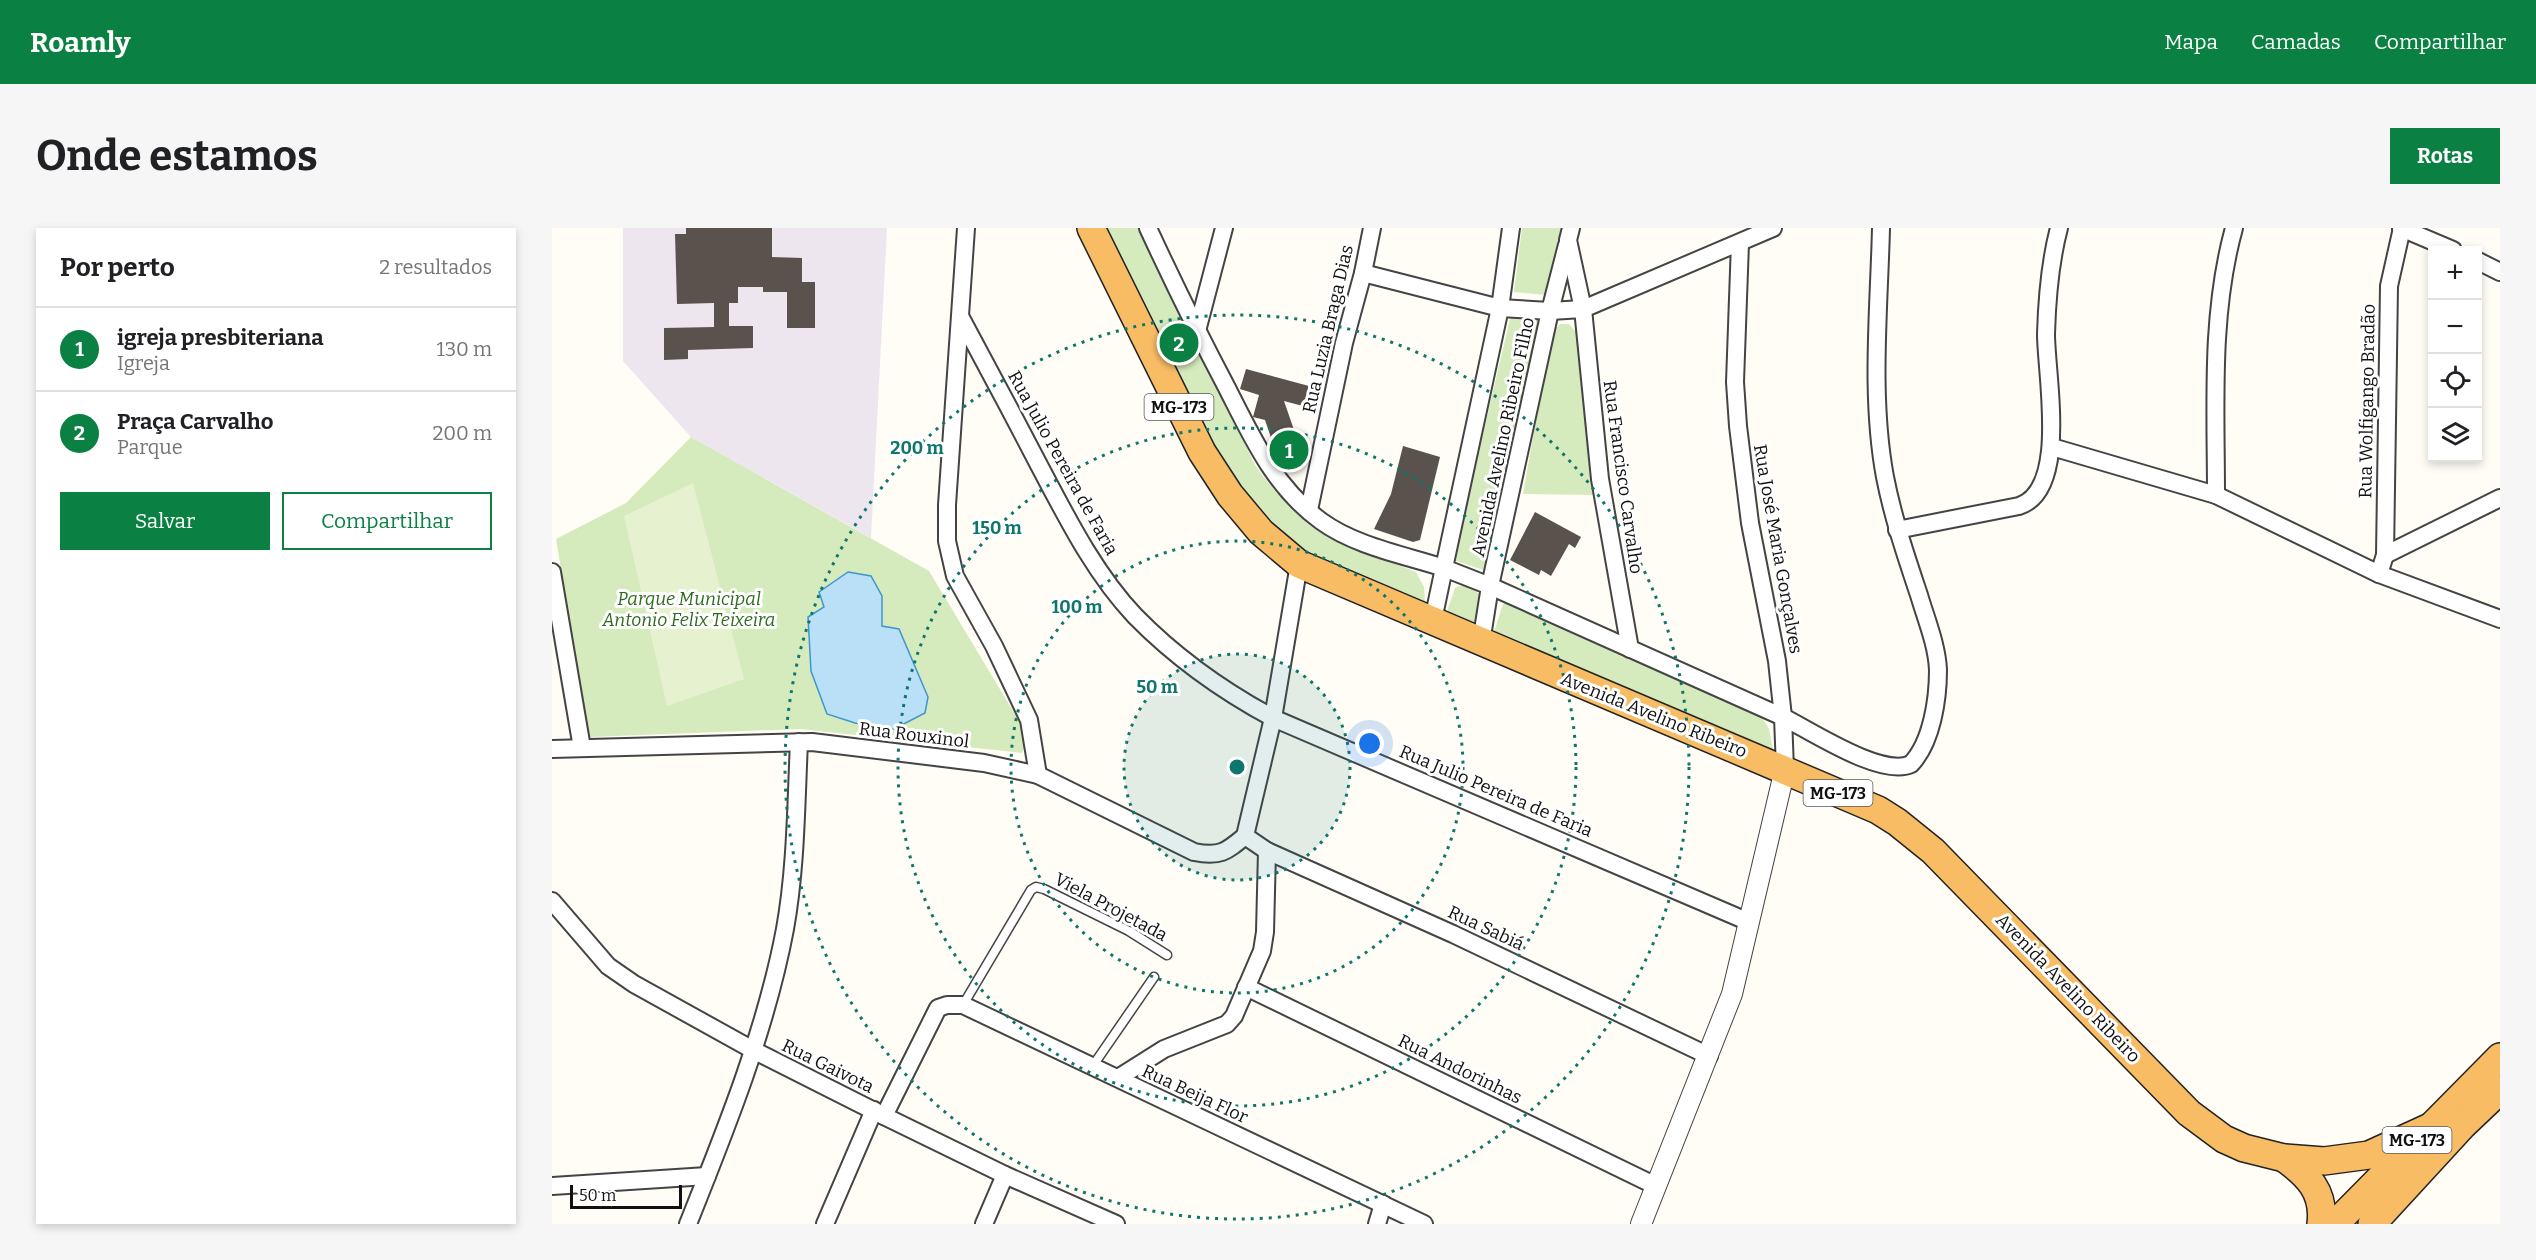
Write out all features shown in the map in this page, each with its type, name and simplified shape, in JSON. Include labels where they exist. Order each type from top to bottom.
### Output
[{"type":"highway","name":"Avenida Avelino Ribeiro","points":[[1091,228],[1202,452],[1230,495],[1261,532],[1299,564],[1878,810],[1933,851],[2189,1113],[2224,1139],[2244,1148],[2284,1158]]},
{"type":"highway","name":"MG-173","points":[[2335,1224],[2500,1057]]},
{"type":"highway","name":"MG-173","points":[[2372,1224],[2462,1126],[2500,1090]]},
{"type":"highway","name":"MG-173","points":[[2284,1158],[2324,1161],[2350,1159],[2385,1149],[2428,1128]]},
{"type":"highway","name":"MG-173","points":[[2284,1158],[2308,1176],[2314,1185],[2320,1201],[2321,1224]]},
{"type":"street","points":[[966,228],[947,506],[947,541],[955,576],[994,646],[1029,720],[1038,775]]},
{"type":"street","name":"MG-173","points":[[1148,228],[1197,331],[1267,465],[1283,487],[1319,520],[1343,534],[1444,568]]},
{"type":"street","points":[[1197,331],[1224,228]]},
{"type":"street","name":"Rua Luzia Braga Dias","points":[[1309,510],[1344,343],[1363,273],[1371,228]]},
{"type":"street","name":"Avenida Avelino Ribeiro Filho","points":[[1433,620],[1500,308],[1511,228]]},
{"type":"street","points":[[1363,273],[1500,308],[1550,311],[1583,309],[1773,228]]},
{"type":"street","points":[[1444,568],[1490,586],[1783,717],[1875,763],[1905,767],[1916,759],[1931,722],[1938,668],[1934,644],[1897,530],[1885,476],[1878,376],[1881,228]]},
{"type":"street","points":[[1897,530],[2027,503],[2040,492],[2052,447],[2046,333],[2053,250],[2059,228]]},
{"type":"street","points":[[2216,495],[2217,332],[2220,289],[2234,228]]},
{"type":"street","points":[[2402,228],[2443,246]]},
{"type":"street","name":"Rua Wolfigango Bradão","points":[[2379,574],[2385,555],[2389,286],[2402,228]]},
{"type":"street","name":"Avenida Avelino Ribeiro Filho","points":[[1569,234],[1583,309]]},
{"type":"street","name":"Avenida Avelino Ribeiro Filho","points":[[1481,643],[1490,586],[1569,234]]},
{"type":"street","name":"Rua José Maria Gonçalves","points":[[1740,243],[1735,382],[1738,426],[1750,523],[1777,661],[1783,717],[1785,769]]},
{"type":"street","points":[[2482,263],[2500,272]]},
{"type":"street","name":"Rua Francisco Carvalho","points":[[1583,309],[1600,479],[1630,649]]},
{"type":"street","name":"Rua Julio Pereira de Faria","points":[[961,318],[1060,504],[1095,564],[1134,615],[1194,671],[1226,693],[1274,718],[1749,922]]},
{"type":"street","points":[[2052,447],[2216,495],[2379,574],[2500,619]]},
{"type":"street","points":[[2385,555],[2500,498]]},
{"type":"street","points":[[1245,836],[1274,718],[1299,564]]},
{"type":"street","points":[[552,572],[582,748]]},
{"type":"street","points":[[688,1224],[753,1050],[784,929],[796,826],[798,742]]},
{"type":"street","name":"Rua Rouxinol","points":[[552,749],[798,742],[984,763],[1038,775],[1194,852],[1209,855],[1225,852],[1245,836]]},
{"type":"street","points":[[1641,1224],[1732,994],[1785,769]]},
{"type":"street","name":"Rua Sabiá","points":[[1245,836],[1267,851],[1453,934],[1709,1056]]},
{"type":"street","points":[[1118,1078],[1164,1048],[1227,1024],[1234,1016],[1246,987],[1257,969],[1265,932],[1267,851]]},
{"type":"street","name":"Rua Gaivota","points":[[552,901],[608,966],[634,984],[753,1050],[1005,1175],[1111,1223]]},
{"type":"street","name":"Rua Andorinhas","points":[[1246,987],[1656,1186]]},
{"type":"street","points":[[825,1224],[879,1113],[938,1008],[955,1005]]},
{"type":"street","name":"Rua Beija Flor","points":[[955,1005],[1118,1078],[1424,1224]]},
{"type":"street","points":[[984,1224],[1005,1175]]},
{"type":"street","points":[[552,1186],[707,1176]]},
{"type":"street","points":[[1377,1224],[1383,1204]]},
{"type":"lane","name":"Viela Projetada","points":[[955,1005],[1031,890],[1036,887],[1129,931],[1167,955]]},
{"type":"lane","points":[[1092,1067],[1154,977]]},
{"type":"shaded area","points":[[623,228],[887,228],[871,538],[691,437],[623,361]]},
{"type":"green space","points":[[1104,228],[1142,228],[1255,465],[1272,487],[1290,506],[1326,533],[1367,553],[1416,572],[1424,587],[1425,602],[1328,564],[1271,524],[1229,475]]},
{"type":"green space","points":[[1522,228],[1562,228],[1547,295],[1514,292]]},
{"type":"green space","points":[[1511,315],[1541,317],[1487,571],[1453,560]]},
{"type":"green space","points":[[1560,324],[1569,324],[1578,334],[1593,495],[1523,494],[1551,334]]},
{"type":"green space","name":"Parque Municipal Antonio Felix Teixeira","points":[[691,437],[929,571],[1028,736],[1022,753],[800,729],[589,737],[556,539],[626,503]],"holes":[[[882,596],[882,626],[811,671],[808,618],[824,607]]]},
{"type":"green space","points":[[693,483],[744,679],[667,706],[624,516]]},
{"type":"green space","points":[[1463,585],[1472,587],[1481,597],[1475,626],[1446,614],[1455,588]]},
{"type":"green space","points":[[1508,601],[1760,714],[1769,729],[1773,750],[1494,632],[1503,604]]},
{"type":"water","points":[[848,572],[871,576],[882,596],[882,626],[899,629],[928,697],[925,713],[894,729],[855,723],[827,714],[811,671],[808,617],[824,607],[819,592]]},
{"type":"building","points":[[686,228],[772,228],[772,257],[802,258],[802,282],[815,282],[815,328],[787,328],[787,292],[763,292],[763,287],[738,287],[738,303],[729,303],[729,326],[753,326],[753,348],[688,350],[688,359],[664,360],[664,328],[714,327],[714,303],[677,304],[675,234],[686,234]]},
{"type":"building","points":[[1246,369],[1320,389],[1314,409],[1284,401],[1302,453],[1279,461],[1265,420],[1253,417],[1259,395],[1240,389]]},
{"type":"building","points":[[1403,446],[1440,457],[1420,540],[1413,542],[1374,529],[1391,494]]},
{"type":"building","points":[[1535,512],[1581,537],[1575,548],[1569,544],[1551,576],[1541,570],[1539,575],[1510,560]]},
{"type":"place","name":"Praça Carvalho","points":[[1179,343]]},
{"type":"place","name":"igreja presbiteriana","points":[[1289,450]]}]
